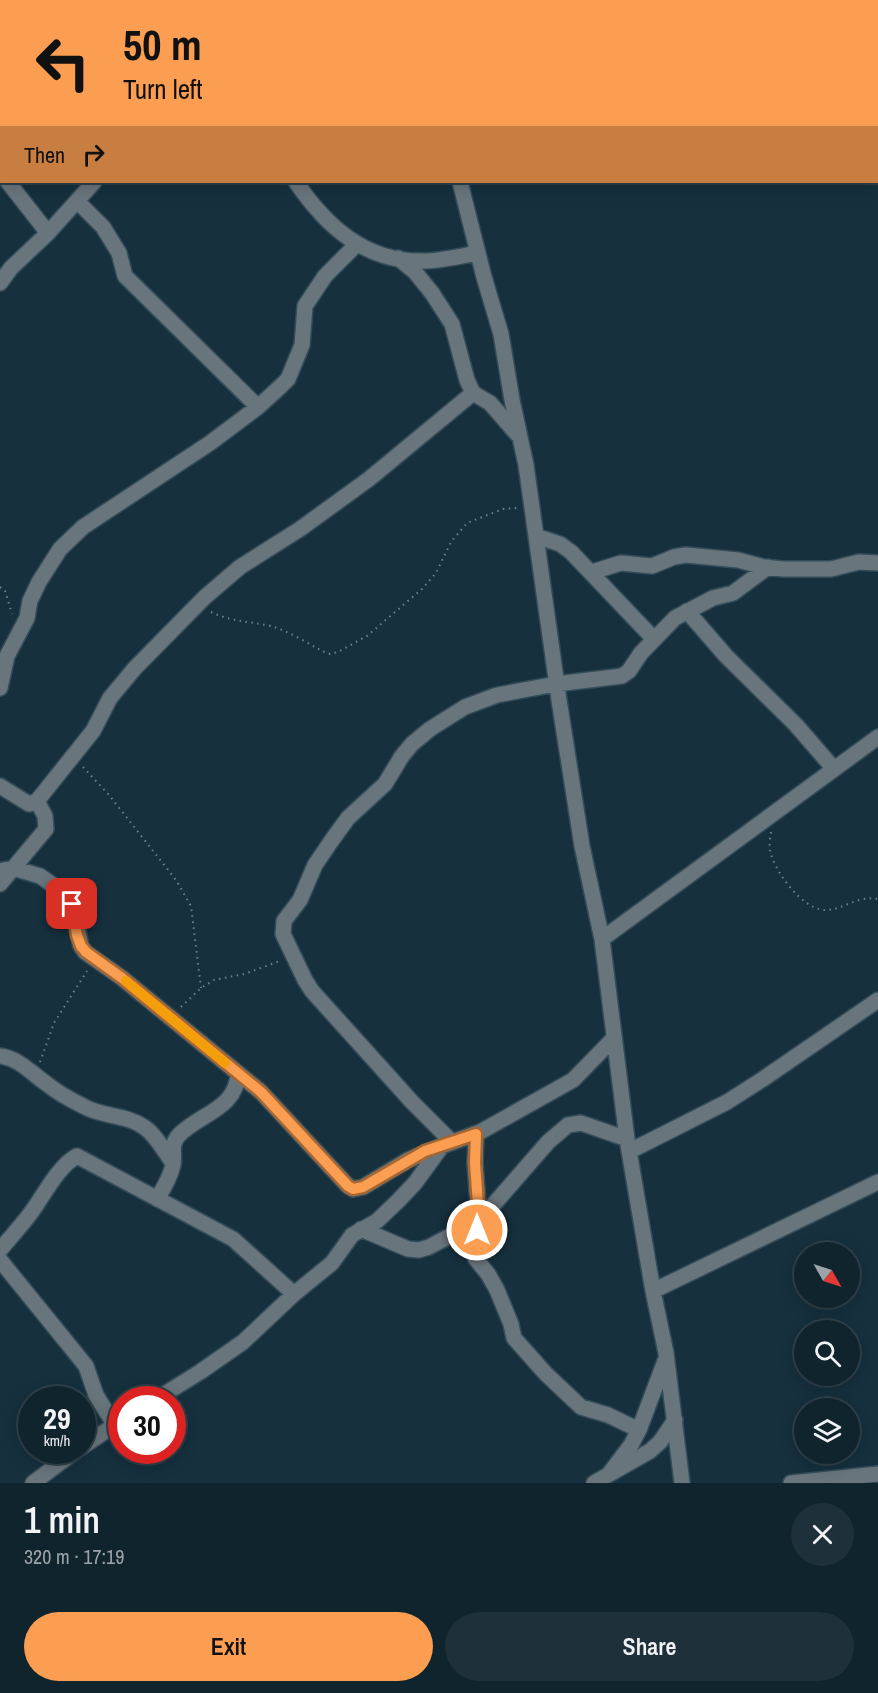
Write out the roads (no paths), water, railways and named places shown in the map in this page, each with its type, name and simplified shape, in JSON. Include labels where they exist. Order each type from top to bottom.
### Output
[{"type":"street","points":[[9,183],[48,233]]},
{"type":"street","points":[[0,283],[11,268],[48,233],[93,183]]},
{"type":"street","points":[[297,183],[312,206],[356,245],[369,251],[422,261],[478,253]]},
{"type":"street","points":[[460,183],[501,334],[532,506],[556,684],[582,846],[602,939],[628,1145],[667,1358],[682,1483]]},
{"type":"street","points":[[77,201],[103,227],[120,253],[125,276],[258,407]]},
{"type":"street","points":[[0,688],[7,656],[27,618],[30,602],[39,582],[60,549],[72,537],[210,443],[258,407],[288,379],[302,345],[305,306],[325,276],[356,245]]},
{"type":"street","points":[[398,258],[415,272],[452,324],[467,380],[473,393],[490,403],[508,421],[520,438]]},
{"type":"street","points":[[0,786],[29,804],[38,801],[93,731],[110,698],[135,668],[197,604],[240,567],[300,529],[369,479],[473,393]]},
{"type":"street","points":[[537,536],[560,544],[592,572],[654,639]]},
{"type":"street","points":[[592,572],[621,562],[652,566],[686,555],[738,560],[768,567],[831,569],[859,562],[878,563]]},
{"type":"street","points":[[447,1144],[312,991],[283,934],[283,925],[303,895],[315,865],[348,818],[385,784],[402,756],[430,729],[475,702],[514,690],[622,676],[675,618],[713,598],[733,593],[768,567]]},
{"type":"street","points":[[687,611],[726,657],[795,725],[834,769]]},
{"type":"street","points":[[602,939],[878,737]]},
{"type":"street","points":[[0,884],[7,870],[46,829],[45,816],[38,801]]},
{"type":"street","points":[[7,870],[40,876],[68,896],[72,904],[81,946],[261,1092],[339,1177],[353,1189],[363,1187],[408,1160],[476,1134],[573,1080],[614,1038]]},
{"type":"street","points":[[361,1229],[408,1249],[419,1250],[429,1247],[479,1218],[501,1198],[548,1142],[568,1125],[581,1124],[628,1145],[736,1096],[878,1000]]},
{"type":"street","points":[[0,1056],[14,1059],[85,1108],[128,1118],[143,1126],[173,1163]]},
{"type":"street","points":[[157,1199],[168,1180],[173,1163],[172,1150],[175,1141],[186,1128],[213,1113],[232,1093],[238,1083],[238,1073]]},
{"type":"street","points":[[476,1134],[475,1163],[479,1218],[475,1258],[497,1290],[512,1324],[514,1338],[581,1407],[608,1415],[639,1430]]},
{"type":"street","points":[[178,1386],[243,1342],[294,1294],[332,1263],[352,1235],[377,1221],[399,1200],[447,1144]]},
{"type":"street","points":[[0,1250],[30,1214],[58,1174],[70,1160],[77,1156],[233,1239],[294,1294]]},
{"type":"street","points":[[653,1291],[878,1182]]},
{"type":"street","points":[[0,1260],[86,1366],[96,1395],[108,1410]]},
{"type":"street","points":[[609,1474],[631,1445],[639,1430],[667,1358]]},
{"type":"street","points":[[594,1483],[650,1451],[660,1442],[675,1420]]},
{"type":"street","points":[[33,1483],[58,1464]]},
{"type":"street","points":[[791,1483],[878,1474]]}]
